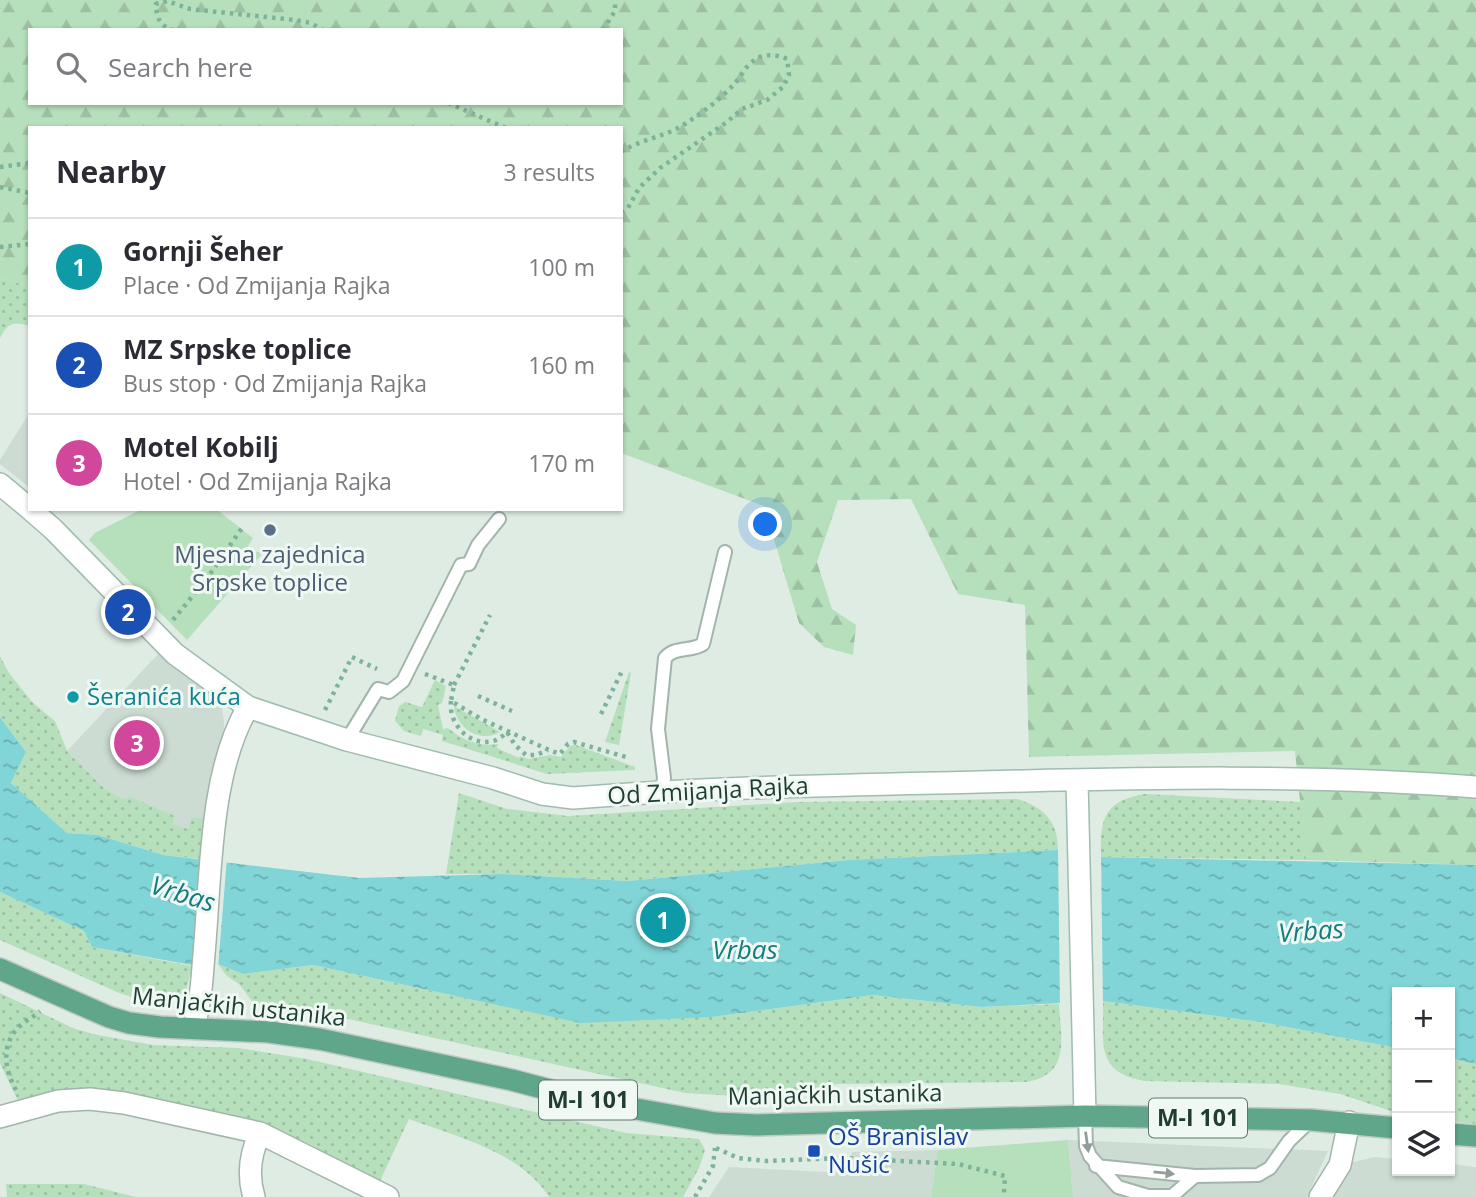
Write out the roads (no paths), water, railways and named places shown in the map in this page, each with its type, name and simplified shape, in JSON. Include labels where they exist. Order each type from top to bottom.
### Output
[{"type":"main road","name":"Manjačkih ustanika","points":[[0,969],[109,1017],[129,1023],[160,1027],[268,1031],[319,1039],[512,1080],[591,1101],[715,1123],[757,1125],[1085,1116],[1311,1120],[1392,1127]]},
{"type":"main road","points":[[1455,1134],[1476,1136]]},
{"type":"street","name":"Od Zmijanja Rajka","points":[[0,484],[28,507]]},
{"type":"street","name":"Od Zmijanja Rajka","points":[[32,511],[175,654],[248,707],[347,740],[493,778],[542,794],[573,798],[760,787],[1077,779],[1396,781],[1476,787]]},
{"type":"street","points":[[194,1028],[222,780],[231,743],[248,707]]},
{"type":"street","points":[[1077,779],[1085,1116]]},
{"type":"street","points":[[0,1117],[58,1101],[89,1099],[124,1104],[260,1133],[388,1197]]},
{"type":"street","points":[[1320,1197],[1340,1165],[1349,1122]]},
{"type":"street","points":[[254,1197],[250,1162],[260,1133]]},
{"type":"lane","points":[[347,740],[378,689],[384,692],[394,689],[410,669],[461,565],[469,564],[478,545],[499,519]]},
{"type":"lane","points":[[654,793],[663,784],[664,778],[658,729],[665,658],[675,650],[693,649],[703,644],[724,552]]},
{"type":"lane","points":[[1085,1116],[1087,1146],[1097,1166],[1118,1187],[1148,1196],[1175,1195],[1195,1176]]},
{"type":"lane","points":[[1097,1166],[1195,1176],[1258,1175],[1270,1168],[1289,1141],[1311,1120]]},
{"type":"water","name":"Vrbas","points":[[0,717],[26,752],[11,783],[67,833],[98,835],[163,855],[359,878],[503,874],[628,881],[848,860],[1058,850],[1101,857],[1476,865],[1476,1064],[1455,1059],[1455,987],[1392,987],[1392,1047],[1261,1022],[1103,1001],[981,1007],[873,995],[712,1017],[581,1023],[313,965],[243,974],[218,964],[192,965],[92,947],[84,931],[0,892]]},
{"type":"place","name":"Mjesna zajednica Srpske toplice","points":[[270,530]]},
{"type":"place","name":"MZ Srpske toplice","points":[[128,612]]},
{"type":"place","name":"Šeranića kuća","points":[[73,697]]},
{"type":"place","name":"Motel Kobilj","points":[[137,743]]},
{"type":"place","name":"Gornji Šeher","points":[[663,920]]},
{"type":"place","name":"OŠ Branislav Nušić","points":[[814,1151]]}]
